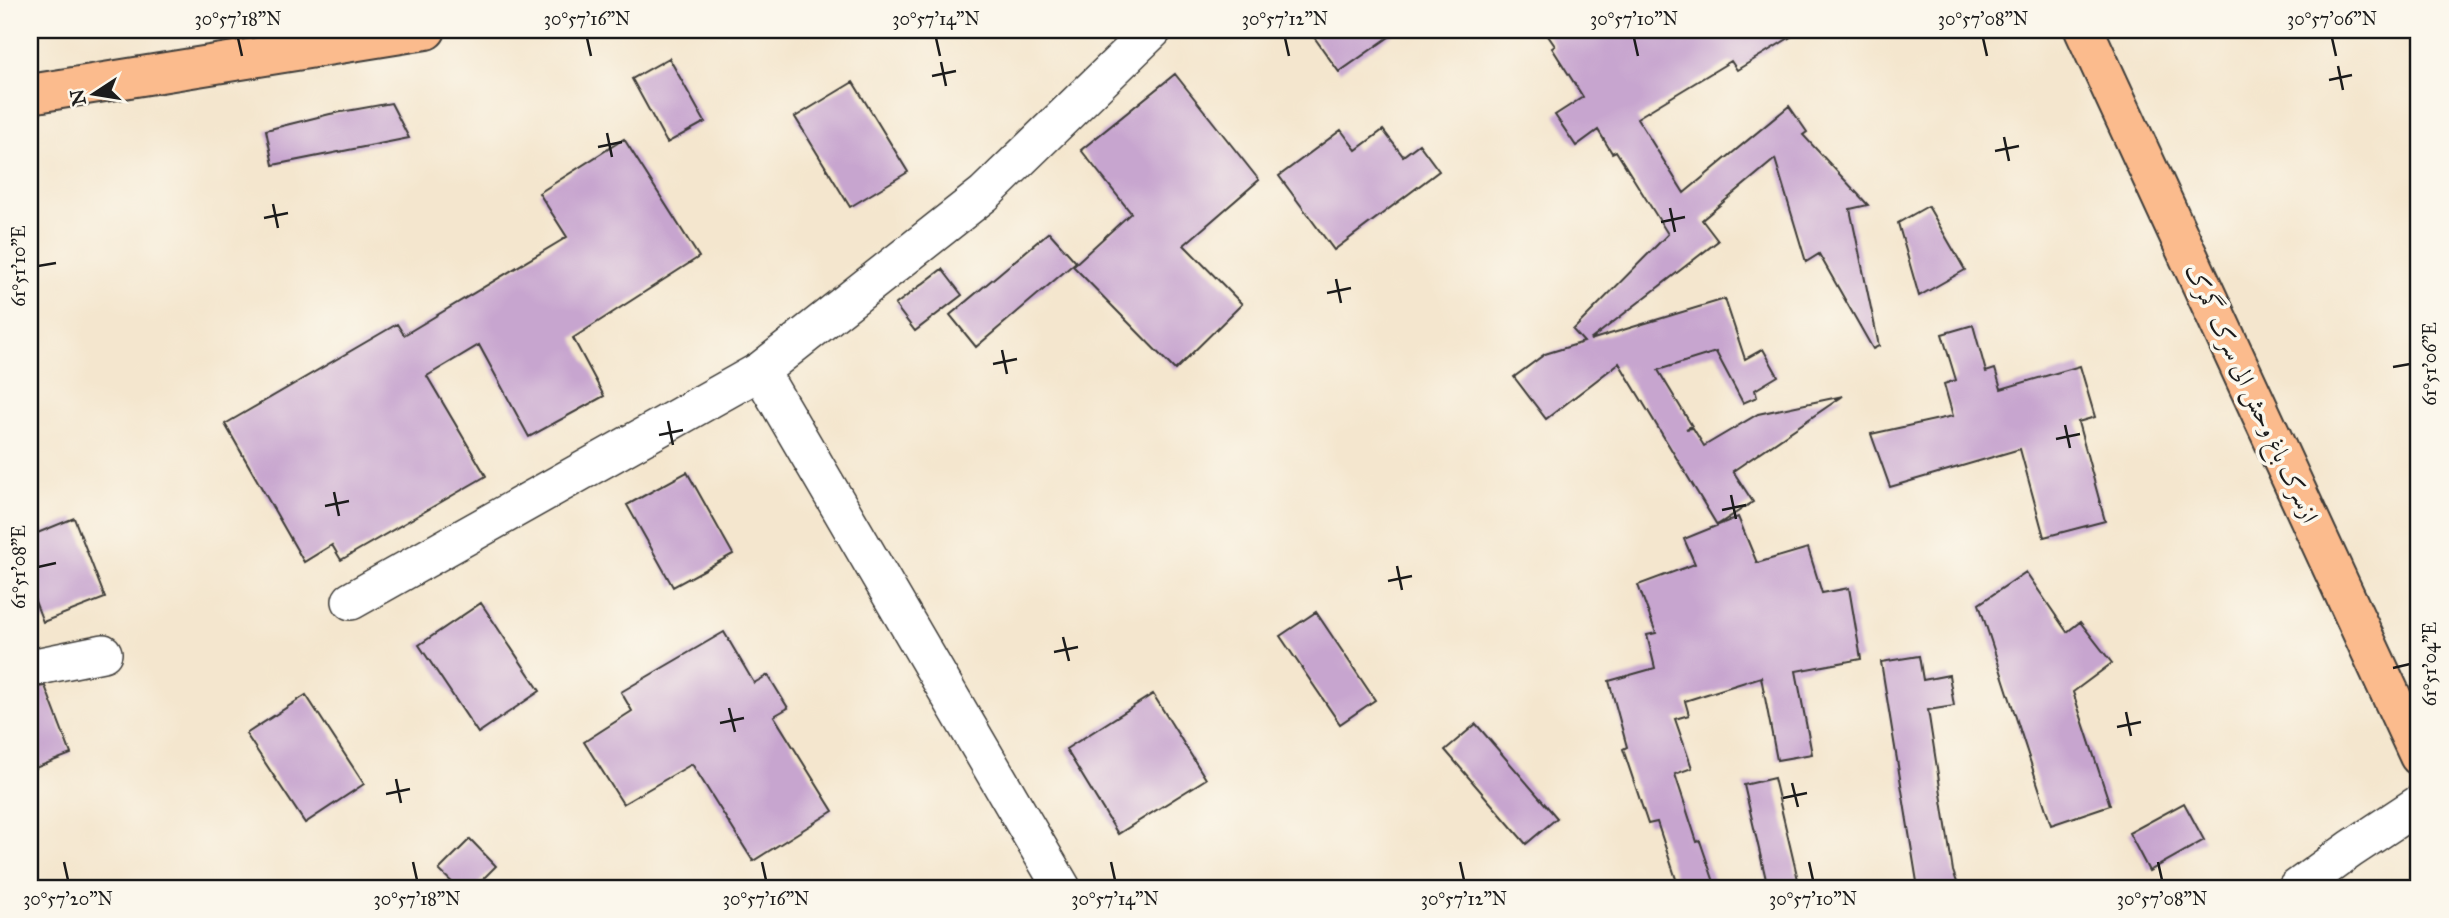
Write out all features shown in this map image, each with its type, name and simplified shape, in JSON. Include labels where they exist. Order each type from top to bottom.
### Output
[{"type":"main road","points":[[30,94],[426,30]]},
{"type":"main road","name":"ازسرک باغ وحش الی سرک گمرک","points":[[2084,30],[2419,756]]},
{"type":"street","points":[[351,601],[760,371],[984,194],[1153,30]]},
{"type":"street","points":[[760,371],[1062,888]]},
{"type":"street","points":[[30,668],[103,653]]},
{"type":"street","points":[[2297,888],[2419,804]]},
{"type":"building","points":[[1309,30],[1399,30],[1339,72]]},
{"type":"building","points":[[1544,30],[1802,30],[1737,70],[1731,61],[1637,118],[1684,193],[1789,106],[1807,132],[1803,135],[1868,205],[1850,209],[1879,346],[1873,349],[1819,254],[1806,262],[1775,159],[1702,220],[1718,241],[1590,340],[1725,299],[1745,359],[1763,349],[1778,376],[1755,390],[1757,397],[1743,403],[1716,352],[1658,370],[1692,426],[1686,429],[1693,428],[1704,446],[1758,414],[1843,396],[1733,471],[1753,502],[1717,525],[1619,363],[1546,419],[1514,377],[1545,354],[1584,342],[1573,330],[1668,234],[1616,151],[1612,153],[1598,130],[1576,146],[1555,115],[1583,97],[1552,48],[1555,46]]},
{"type":"building","points":[[669,58],[705,122],[667,143],[632,79]]},
{"type":"building","points":[[1175,74],[1259,180],[1184,245],[1242,304],[1175,370],[1073,266],[1131,213],[1081,150]]},
{"type":"building","points":[[853,82],[908,172],[850,207],[795,117]]},
{"type":"building","points":[[391,103],[409,138],[273,165],[266,130],[330,114]]},
{"type":"building","points":[[1341,130],[1356,150],[1383,130],[1403,156],[1419,144],[1439,171],[1334,250],[1279,176]]},
{"type":"building","points":[[624,139],[699,257],[573,338],[604,396],[529,437],[479,345],[427,376],[486,476],[341,560],[332,545],[304,562],[225,424],[397,324],[404,335],[567,237],[539,193]]},
{"type":"building","points":[[1928,206],[1965,270],[1919,296],[1898,223]]},
{"type":"building","points":[[1049,232],[1076,262],[976,347],[950,315]]},
{"type":"building","points":[[942,269],[962,295],[915,331],[895,305]]},
{"type":"building","points":[[1973,325],[1986,372],[1995,369],[2001,389],[2080,366],[2095,417],[2078,422],[2105,521],[2044,537],[2020,449],[1890,487],[1871,434],[1953,416],[1944,384],[1956,380],[1942,334]]},
{"type":"building","points":[[687,472],[733,554],[673,587],[627,505]]},
{"type":"building","points":[[1738,517],[1757,563],[1808,548],[1822,593],[1849,588],[1861,659],[1796,671],[1812,754],[1777,760],[1761,677],[1685,701],[1689,715],[1675,719],[1692,768],[1675,774],[1697,842],[1700,841],[1716,888],[1679,888],[1657,822],[1648,824],[1623,749],[1627,747],[1609,681],[1655,668],[1647,635],[1656,633],[1638,585],[1695,564],[1684,539]]},
{"type":"building","points":[[74,518],[105,598],[43,622],[30,588],[30,536]]},
{"type":"building","points":[[2026,572],[2067,632],[2080,622],[2112,663],[2073,692],[2110,805],[2051,825],[1979,604]]},
{"type":"building","points":[[481,603],[540,691],[478,733],[419,645]]},
{"type":"building","points":[[1316,612],[1375,700],[1340,724],[1280,636]]},
{"type":"building","points":[[724,632],[754,683],[768,675],[788,708],[774,716],[833,811],[753,861],[692,764],[623,804],[584,742],[632,711],[621,692]]},
{"type":"building","points":[[1919,656],[1923,680],[1949,675],[1954,706],[1928,710],[1953,871],[1959,888],[1918,888],[1881,662]]},
{"type":"building","points":[[45,686],[71,754],[30,770],[30,688]]},
{"type":"building","points":[[1153,694],[1206,779],[1118,834],[1066,749]]},
{"type":"building","points":[[306,695],[364,784],[305,823],[246,734]]},
{"type":"building","points":[[1476,724],[1557,818],[1526,844],[1445,750]]},
{"type":"building","points":[[1774,778],[1800,888],[1768,888],[1744,785]]},
{"type":"building","points":[[2184,803],[2204,840],[2149,871],[2129,833]]},
{"type":"building","points":[[470,839],[496,866],[474,888],[458,888],[439,870]]}]
